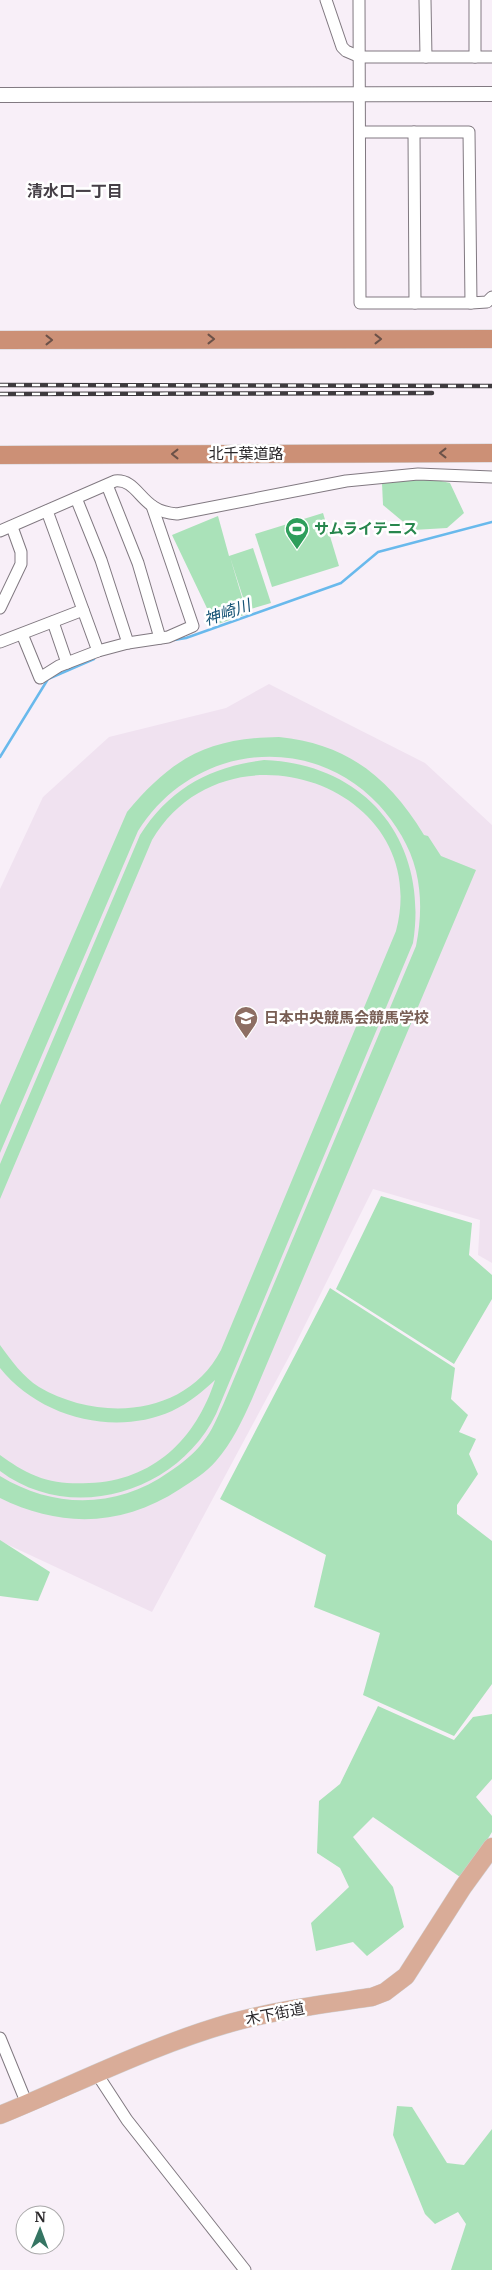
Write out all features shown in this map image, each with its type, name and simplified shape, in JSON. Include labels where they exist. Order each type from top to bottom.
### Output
[{"type":"highway","points":[[0,340],[492,339]]},
{"type":"highway","name":"北千葉道路","points":[[0,455],[492,453]]},
{"type":"main road","name":"木下街道","points":[[0,2115],[163,2046],[230,2023],[254,2017],[372,1997],[385,1992],[396,1986],[411,1969],[463,1886],[492,1847]]},
{"type":"street","points":[[326,0],[342,47],[346,51],[360,57],[492,57]]},
{"type":"street","points":[[359,0],[360,303],[471,303],[487,302],[492,297]]},
{"type":"street","points":[[426,0],[426,57]]},
{"type":"street","points":[[475,0],[475,57]]},
{"type":"street","points":[[0,95],[492,94]]},
{"type":"street","points":[[360,132],[469,132],[471,303]]},
{"type":"street","points":[[414,132],[415,304]]},
{"type":"street","points":[[0,531],[107,485],[123,480],[129,483],[152,506],[162,512],[177,514],[346,481],[418,474],[492,477]]},
{"type":"street","points":[[107,485],[138,563],[160,638]]},
{"type":"street","points":[[76,498],[101,560],[128,643]]},
{"type":"street","points":[[22,634],[40,678],[67,663],[98,651],[128,643],[168,637],[193,626],[152,506]]},
{"type":"street","points":[[47,511],[98,651]]},
{"type":"street","points":[[0,608],[21,564],[21,552],[12,527]]},
{"type":"street","points":[[0,642],[83,610]]},
{"type":"street","points":[[53,622],[67,663]]},
{"type":"street","points":[[0,2038],[27,2104]]},
{"type":"street","points":[[97,2074],[127,2120],[245,2270]]},
{"type":"shaded area","name":"日本中央競馬会競馬学校","points":[[269,684],[425,763],[492,825],[492,1263],[478,1255],[480,1220],[373,1189],[291,1353],[152,1612],[0,1541],[0,889],[43,797],[109,737],[226,708]]},
{"type":"green space","points":[[419,476],[450,483],[464,513],[447,528],[413,530],[383,505],[382,483]]},
{"type":"green space","name":"サムライテニス","points":[[323,513],[339,566],[272,587],[255,534]]},
{"type":"green space","points":[[218,516],[229,556],[253,548],[271,603],[247,610],[230,557],[247,614],[215,625],[172,535]]},
{"type":"green space","points":[[279,737],[325,747],[346,756],[364,767],[381,780],[396,796],[411,814],[424,835],[428,836],[441,856],[476,870],[252,1399],[227,1447],[212,1465],[199,1476],[158,1502],[136,1511],[91,1519],[46,1515],[23,1508],[0,1498],[0,1476],[42,1495],[63,1499],[107,1498],[128,1493],[149,1484],[169,1472],[191,1455],[206,1438],[223,1405],[416,946],[420,918],[420,899],[418,880],[410,853],[402,836],[385,812],[351,781],[319,765],[286,758],[252,758],[220,765],[189,780],[161,802],[138,831],[0,1153],[0,1105],[127,812],[160,778],[176,765],[193,755],[212,747],[232,742],[254,738]]},
{"type":"green space","points":[[264,760],[301,765],[333,776],[361,793],[383,815],[400,842],[411,872],[415,906],[413,943],[216,1414],[199,1441],[176,1463],[150,1481],[121,1492],[90,1497],[59,1496],[28,1487],[0,1471],[0,1455],[26,1472],[49,1480],[89,1483],[112,1480],[133,1474],[152,1465],[169,1453],[184,1438],[196,1421],[207,1401],[215,1380],[195,1397],[172,1411],[150,1419],[102,1422],[79,1418],[56,1410],[35,1399],[16,1385],[0,1368],[0,1345],[33,1383],[63,1398],[88,1405],[114,1408],[139,1407],[164,1400],[186,1389],[206,1372],[221,1350],[396,931],[399,880],[384,838],[355,805],[316,784],[272,775],[227,781],[185,802],[152,840],[0,1199],[0,1164],[140,835],[164,804],[193,782],[226,768]]},
{"type":"green space","points":[[381,1196],[472,1223],[469,1255],[492,1275],[492,1299],[454,1364],[336,1289]]},
{"type":"green space","points":[[330,1288],[455,1368],[451,1399],[468,1415],[459,1432],[476,1439],[469,1454],[478,1474],[457,1505],[457,1514],[492,1541],[492,1684],[454,1736],[363,1695],[380,1633],[314,1607],[326,1555],[220,1499]]},
{"type":"green space","points":[[0,1540],[50,1572],[38,1601],[0,1596]]},
{"type":"green space","points":[[378,1706],[454,1740],[473,1717],[492,1714],[492,1779],[476,1797],[492,1816],[492,1832],[463,1879],[373,1817],[353,1837],[393,1887],[404,1927],[367,1956],[353,1942],[316,1951],[311,1923],[349,1887],[340,1868],[317,1853],[319,1801],[340,1784]]},
{"type":"green space","points":[[397,2106],[412,2107],[447,2163],[464,2165],[492,2129],[492,2270],[451,2270],[466,2224],[458,2212],[435,2224],[425,2214],[393,2135]]},
{"type":"waterway","name":"神崎川","points":[[174,640],[186,638],[341,583],[378,552],[492,522]]},
{"type":"waterway","name":"神崎川","points":[[0,757],[48,679],[94,659]]},
{"type":"railway","points":[[0,385],[492,386]]},
{"type":"railway","points":[[0,394],[432,393]]},
{"type":"place","name":"サムライテニス","points":[[297,550]]},
{"type":"place","name":"日本中央競馬会競馬学校","points":[[246,1039]]},
{"type":"district","name":"清水口一丁目","points":[[75,191]]}]
